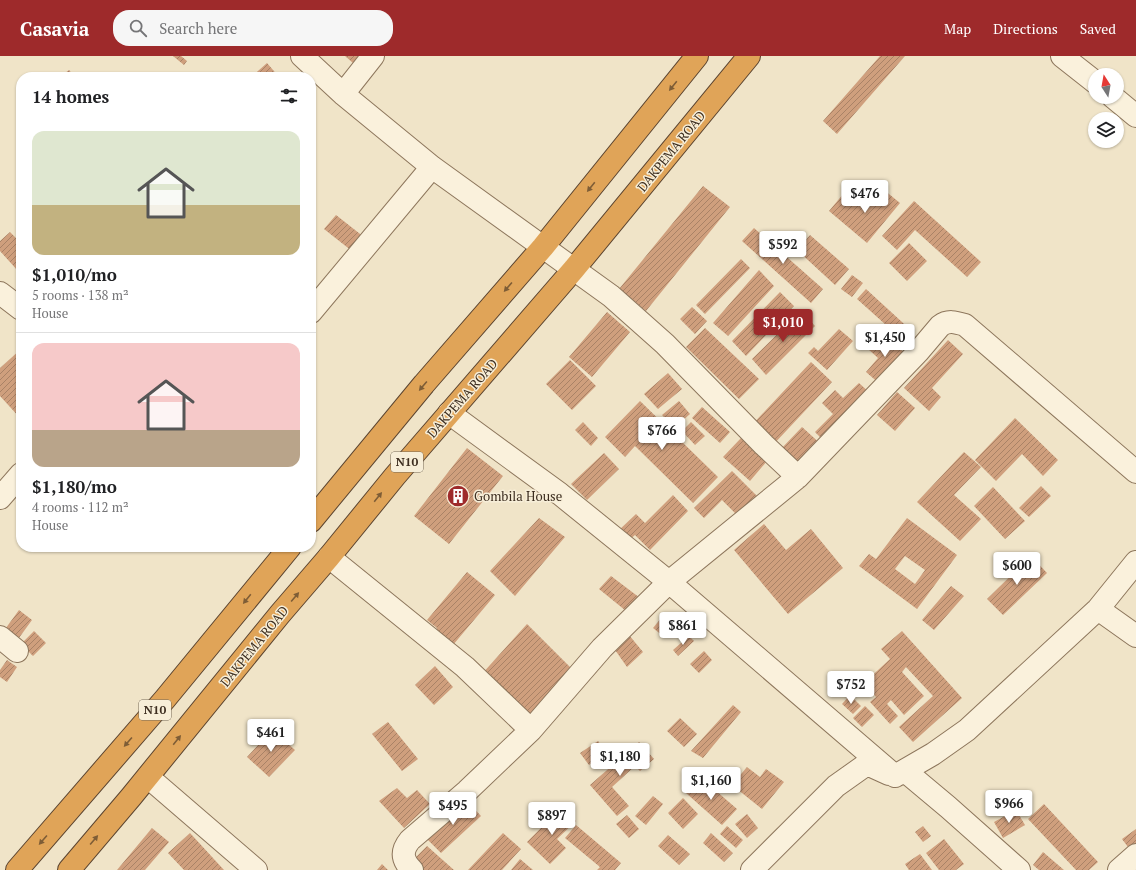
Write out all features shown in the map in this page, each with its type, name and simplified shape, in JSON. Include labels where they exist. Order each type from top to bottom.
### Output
[{"type":"highway","name":"N10","points":[[316,515],[424,384],[543,247],[697,56]]},
{"type":"highway","name":"DAKPEMA ROAD","points":[[68,870],[148,777],[280,614],[395,476],[574,269],[749,56]]},
{"type":"highway","name":"N10","points":[[17,870],[165,699],[286,552]]},
{"type":"street","points":[[302,56],[343,94],[432,167],[612,296],[665,344],[764,445],[798,477]]},
{"type":"street","points":[[343,94],[373,56]]},
{"type":"street","points":[[1062,56],[1088,76]]},
{"type":"street","points":[[1121,104],[1136,116]]},
{"type":"street","points":[[316,306],[432,167]]},
{"type":"street","points":[[1,294],[16,305]]},
{"type":"street","points":[[412,870],[406,864],[404,855],[405,846],[410,840],[467,791],[531,730],[602,648],[668,582],[798,477],[944,323],[955,322],[965,324],[1136,472]]},
{"type":"street","points":[[449,414],[560,494],[668,582],[895,776]]},
{"type":"street","points":[[0,498],[16,480]]},
{"type":"street","points":[[329,557],[465,667],[531,730]]},
{"type":"street","points":[[895,776],[933,754],[967,730],[1098,608],[1136,562]]},
{"type":"street","points":[[1098,608],[1136,636]]},
{"type":"street","points":[[0,637],[16,651]]},
{"type":"street","points":[[752,870],[836,786],[867,764],[895,776],[905,771],[1019,870]]},
{"type":"street","points":[[148,777],[256,870]]},
{"type":"street","points":[[1119,870],[1136,855]]},
{"type":"building","points":[[173,56],[181,56],[187,61],[184,65]]},
{"type":"building","points":[[345,56],[359,56],[353,63]]},
{"type":"building","points":[[880,56],[905,56],[837,134],[823,121]]},
{"type":"building","points":[[267,63],[275,72],[257,72]]},
{"type":"building","points":[[703,186],[730,207],[646,311],[619,289]]},
{"type":"building","points":[[884,190],[900,203],[867,243],[829,211],[844,193],[866,211]]},
{"type":"building","points":[[914,201],[981,262],[967,277],[915,230],[897,250],[882,236]]},
{"type":"building","points":[[336,215],[369,241],[357,255],[324,229]]},
{"type":"building","points":[[754,228],[823,289],[811,303],[742,241]]},
{"type":"building","points":[[10,232],[16,238],[16,269],[0,251],[0,241]]},
{"type":"building","points":[[810,235],[849,269],[835,285],[797,250]]},
{"type":"building","points":[[909,243],[927,261],[907,281],[889,263]]},
{"type":"building","points":[[741,259],[750,268],[705,314],[696,305]]},
{"type":"building","points":[[759,270],[774,286],[728,336],[713,323]]},
{"type":"building","points":[[852,275],[863,283],[852,297],[841,289]]},
{"type":"building","points":[[866,289],[914,333],[905,342],[857,299]]},
{"type":"building","points":[[780,292],[794,306],[746,356],[732,341]]},
{"type":"building","points":[[692,307],[707,321],[695,334],[680,319]]},
{"type":"building","points":[[801,311],[815,326],[766,375],[752,359]]},
{"type":"building","points":[[607,312],[630,332],[592,377],[569,357]]},
{"type":"building","points":[[705,328],[759,379],[739,399],[686,347]]},
{"type":"building","points":[[839,329],[853,341],[827,370],[808,353],[814,347],[818,351]]},
{"type":"building","points":[[881,332],[907,355],[881,385],[866,372],[878,358],[867,348]]},
{"type":"building","points":[[948,340],[963,354],[932,388],[941,397],[929,411],[904,388]]},
{"type":"building","points":[[16,354],[16,414],[0,396],[0,368]]},
{"type":"building","points":[[570,360],[596,386],[572,410],[546,384]]},
{"type":"building","points":[[811,362],[832,382],[772,446],[750,427]]},
{"type":"building","points":[[668,373],[682,389],[658,409],[644,394]]},
{"type":"building","points":[[859,383],[871,394],[825,442],[815,432],[833,414],[822,403],[835,390],[843,398]]},
{"type":"building","points":[[897,392],[915,408],[895,431],[877,415]]},
{"type":"building","points":[[640,401],[718,477],[693,503],[635,446],[625,457],[605,437]]},
{"type":"building","points":[[679,401],[690,414],[674,428],[662,415]]},
{"type":"building","points":[[702,407],[730,432],[720,443],[692,418]]},
{"type":"building","points":[[1015,418],[1058,460],[1043,476],[1022,454],[996,481],[975,460]]},
{"type":"building","points":[[583,422],[598,438],[591,446],[575,430]]},
{"type":"building","points":[[691,422],[705,436],[695,445],[682,431]]},
{"type":"building","points":[[802,427],[823,446],[801,470],[780,450]]},
{"type":"building","points":[[741,438],[767,461],[750,481],[723,457]]},
{"type":"building","name":"Gombila House","points":[[467,448],[503,476],[449,544],[414,516]]},
{"type":"building","points":[[964,452],[981,467],[954,495],[981,519],[960,541],[917,502]]},
{"type":"building","points":[[604,453],[619,469],[587,500],[571,484]]},
{"type":"building","points":[[732,471],[761,500],[741,519],[722,500],[704,518],[694,508]]},
{"type":"building","points":[[1041,486],[1051,496],[1029,517],[1019,508]]},
{"type":"building","points":[[993,487],[1025,521],[1005,539],[974,506]]},
{"type":"building","points":[[673,495],[688,511],[650,550],[635,535],[628,541],[618,531],[636,514],[645,523]]},
{"type":"building","points":[[539,518],[565,537],[515,596],[490,571]]},
{"type":"building","points":[[907,518],[957,555],[917,609],[859,566],[869,554],[876,559]],"holes":[[[905,556],[925,570],[915,584],[895,569]]]},
{"type":"building","points":[[764,524],[786,550],[811,529],[843,568],[788,614],[734,550]]},
{"type":"building","points":[[1031,556],[1047,573],[1003,615],[987,599]]},
{"type":"building","points":[[467,572],[495,595],[453,645],[431,636],[437,628],[427,620]]},
{"type":"building","points":[[611,576],[644,601],[631,615],[599,589]]},
{"type":"building","points":[[951,586],[964,596],[934,630],[922,620]]},
{"type":"building","points":[[19,610],[32,620],[16,642],[3,632]]},
{"type":"building","points":[[663,616],[673,623],[663,636],[653,628]]},
{"type":"building","points":[[527,624],[574,671],[530,718],[481,675]]},
{"type":"building","points":[[34,631],[46,643],[33,656],[21,644]]},
{"type":"building","points":[[902,631],[962,698],[913,742],[899,727],[933,696],[906,667],[902,672],[924,696],[904,715],[891,700],[887,704],[898,716],[890,724],[870,702],[876,697],[864,683],[890,659],[881,649]]},
{"type":"building","points":[[629,635],[643,652],[627,667],[613,647]]},
{"type":"building","points":[[689,636],[694,641],[678,656],[673,650]]},
{"type":"building","points":[[704,651],[712,660],[699,673],[690,664]]},
{"type":"building","points":[[7,660],[17,667],[7,682],[0,677],[0,670]]},
{"type":"building","points":[[435,666],[453,687],[434,705],[415,685]]},
{"type":"building","points":[[850,695],[861,706],[853,714],[842,704]]},
{"type":"building","points":[[733,705],[741,712],[703,758],[691,751]]},
{"type":"building","points":[[865,706],[874,715],[862,727],[853,718]]},
{"type":"building","points":[[680,718],[697,734],[684,747],[667,731]]},
{"type":"building","points":[[388,722],[418,759],[402,771],[372,734]]},
{"type":"building","points":[[272,730],[295,750],[269,777],[247,757]]},
{"type":"building","points":[[598,741],[606,752],[589,765],[580,753]]},
{"type":"building","points":[[639,742],[654,759],[640,771],[635,766],[612,787],[629,806],[617,816],[590,785]]},
{"type":"building","points":[[747,767],[760,777],[766,769],[784,782],[762,809],[732,785]]},
{"type":"building","points":[[700,777],[737,809],[722,825],[686,793]]},
{"type":"building","points":[[397,788],[407,798],[417,790],[430,804],[404,828],[379,801]]},
{"type":"building","points":[[653,796],[663,804],[646,825],[635,816]]},
{"type":"building","points":[[464,798],[481,816],[441,853],[424,836]]},
{"type":"building","points":[[683,798],[698,814],[683,829],[668,813]]},
{"type":"building","points":[[1044,804],[1098,862],[1089,870],[1076,870],[1028,819]]},
{"type":"building","points":[[562,807],[576,821],[557,839],[566,848],[550,864],[527,842]]},
{"type":"building","points":[[1016,810],[1025,825],[1003,838],[994,822]]},
{"type":"building","points":[[747,814],[758,828],[747,838],[735,824]]},
{"type":"building","points":[[627,815],[639,829],[629,838],[616,824]]},
{"type":"building","points":[[576,825],[621,863],[615,870],[597,870],[600,867],[565,838]]},
{"type":"building","points":[[727,826],[743,840],[736,848],[720,834]]},
{"type":"building","points":[[923,826],[931,836],[923,842],[915,832]]},
{"type":"building","points":[[152,828],[169,842],[145,870],[117,870]]},
{"type":"building","points":[[1136,829],[1136,848],[1131,851],[1122,839]]},
{"type":"building","points":[[190,833],[224,870],[184,870],[168,853]]},
{"type":"building","points":[[503,833],[521,849],[502,870],[468,870]]},
{"type":"building","points":[[711,833],[733,853],[724,862],[703,843]]},
{"type":"building","points":[[668,835],[690,854],[679,865],[658,846]]},
{"type":"building","points":[[944,839],[964,864],[956,870],[939,870],[926,853]]},
{"type":"building","points":[[427,846],[454,870],[424,870],[413,860]]},
{"type":"building","points":[[1043,852],[1064,870],[1039,870],[1033,865]]},
{"type":"building","points":[[920,854],[932,870],[909,870],[905,864]]},
{"type":"building","points":[[520,859],[533,870],[511,870]]},
{"type":"building","points":[[382,864],[388,870],[377,870]]},
{"type":"place","name":"Gombila House","points":[[458,496]]}]
